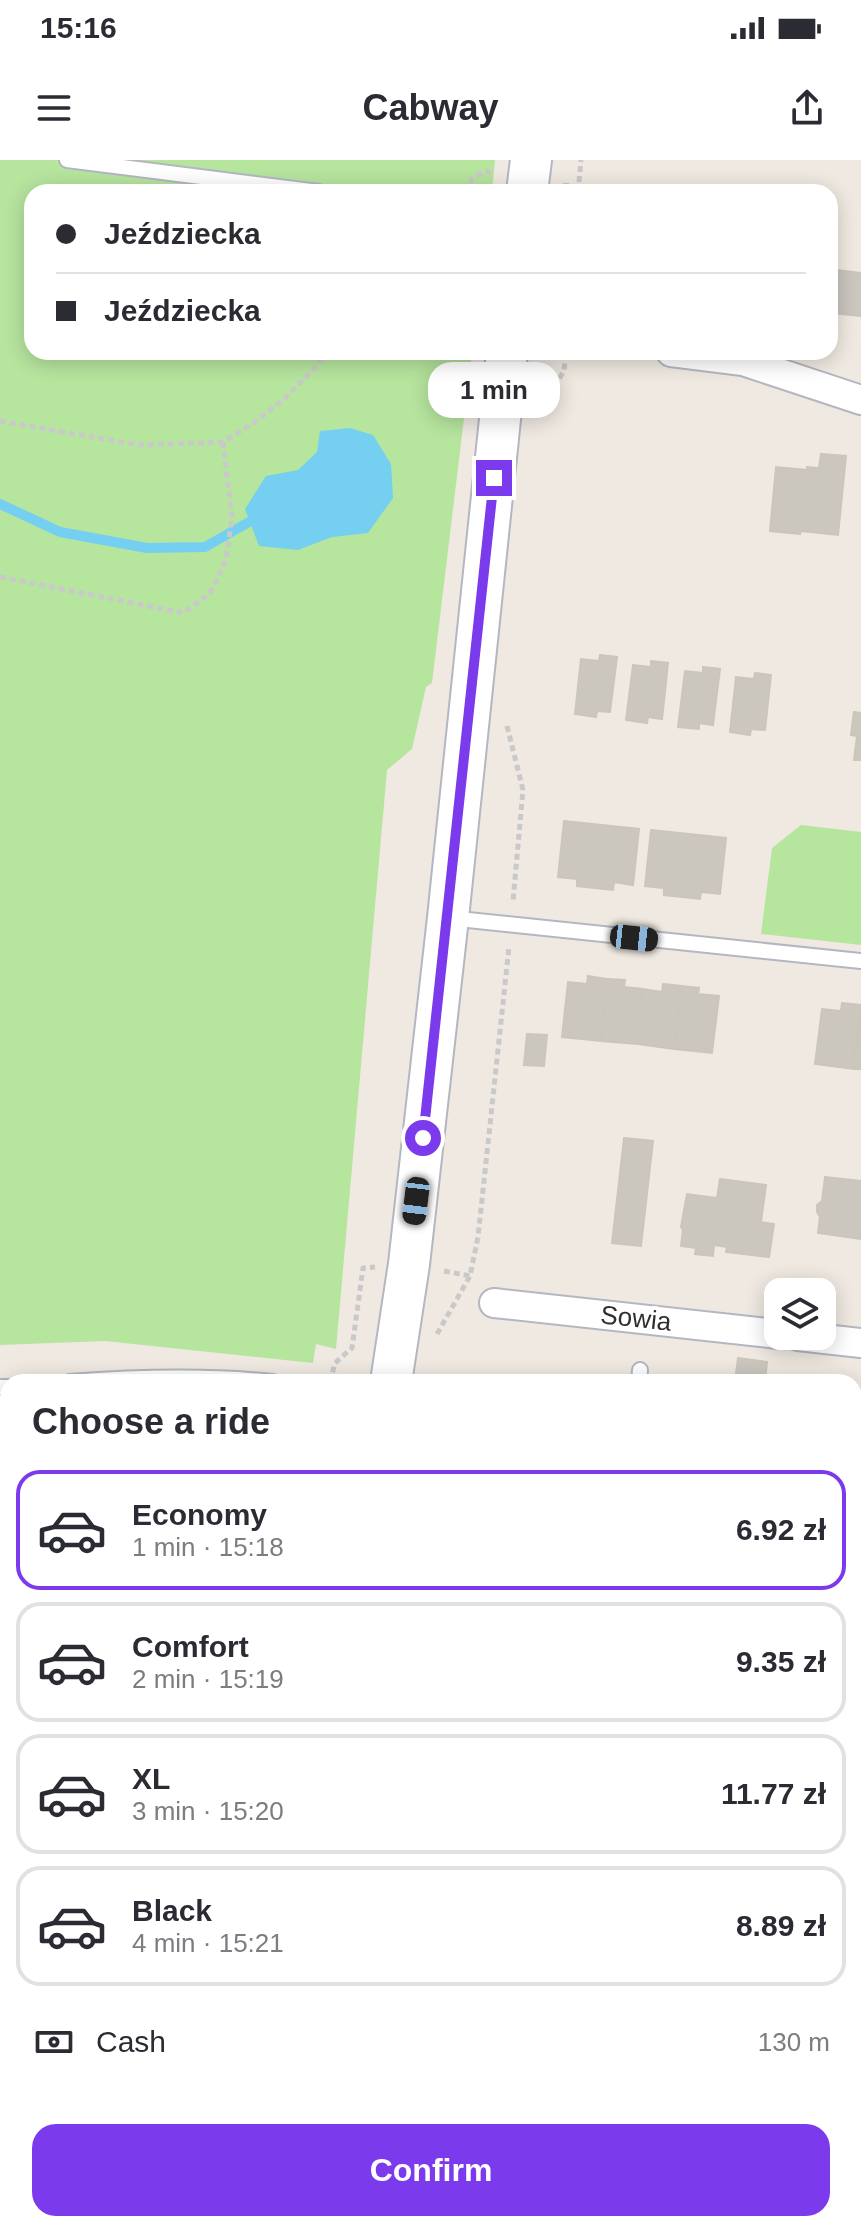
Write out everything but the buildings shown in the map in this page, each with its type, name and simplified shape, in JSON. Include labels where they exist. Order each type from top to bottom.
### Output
[{"type":"street","points":[[528,184],[531,160]]},
{"type":"street","points":[[392,1374],[409,1264],[448,918],[506,360]]},
{"type":"street","points":[[735,360],[861,400]]},
{"type":"street","name":"Sowia","points":[[494,1303],[764,1332]]},
{"type":"street","points":[[836,1340],[861,1343]]},
{"type":"lane","points":[[67,160],[256,184]]},
{"type":"lane","points":[[448,918],[861,961]]},
{"type":"path","points":[[579,184],[581,160]]},
{"type":"path","points":[[0,421],[139,445],[223,442],[283,400],[321,360]]},
{"type":"path","points":[[533,421],[564,371],[565,360]]},
{"type":"path","points":[[0,577],[184,613],[210,593],[226,560],[232,517],[223,442]]},
{"type":"path","points":[[470,1276],[478,1237],[523,790],[506,722]]},
{"type":"path","points":[[332,1374],[335,1363],[352,1348],[363,1268],[409,1264],[470,1276],[494,1303]]},
{"type":"green space","points":[[0,160],[495,160],[493,184],[24,184],[24,360],[471,360],[432,683],[426,687],[412,749],[387,770],[336,1349],[316,1344],[313,1363],[105,1341],[0,1345]]},
{"type":"green space","points":[[801,825],[861,832],[861,945],[761,934],[772,848]]},
{"type":"water","points":[[350,428],[373,435],[391,464],[393,498],[368,533],[332,537],[298,550],[259,546],[245,509],[266,476],[298,470],[317,452],[320,431]]},
{"type":"waterway","points":[[0,504],[60,532],[147,548],[205,547],[249,522]]},
{"type":"route","points":[[423,1138],[494,478]]}]
